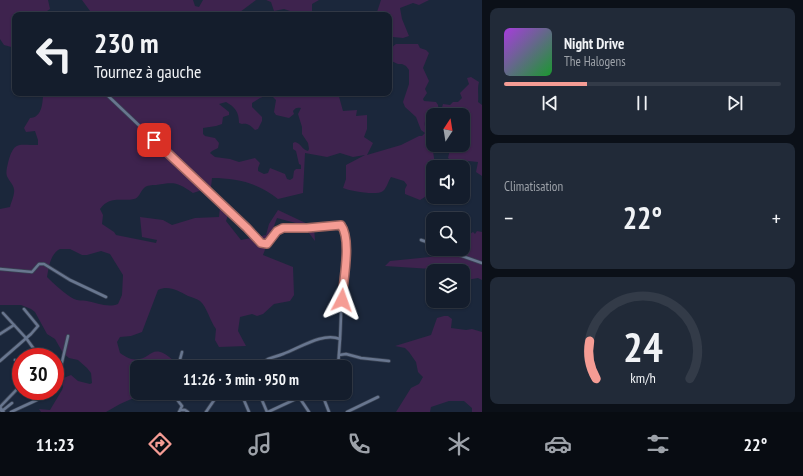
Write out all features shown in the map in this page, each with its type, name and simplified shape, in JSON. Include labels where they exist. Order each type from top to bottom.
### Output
[{"type":"street","points":[[109,96],[261,243],[267,244],[277,231],[283,228],[307,228],[341,225],[344,229],[346,254],[342,289],[339,360]]},
{"type":"street","points":[[421,240],[426,242]]},
{"type":"street","points":[[462,256],[482,263]]},
{"type":"street","points":[[0,269],[32,272],[39,264],[44,264],[70,280],[106,297]]},
{"type":"street","points":[[0,361],[38,326],[24,309]]},
{"type":"street","points":[[3,313],[26,338],[33,348]]},
{"type":"street","points":[[0,334],[14,325]]},
{"type":"street","points":[[64,353],[68,336]]},
{"type":"street","points":[[268,360],[332,336],[340,339]]},
{"type":"street","points":[[180,360],[182,352]]},
{"type":"street","points":[[339,355],[346,354],[361,358],[389,361]]},
{"type":"street","points":[[1,410],[12,396]]},
{"type":"street","points":[[347,412],[378,397]]},
{"type":"street","points":[[11,412],[37,400]]},
{"type":"street","points":[[177,400],[182,406],[180,411],[185,410],[188,412]]},
{"type":"street","points":[[206,412],[214,400]]},
{"type":"street","points":[[244,400],[249,412]]},
{"type":"street","points":[[262,400],[268,412],[294,400]]},
{"type":"street","points":[[302,400],[309,412]]},
{"type":"street","points":[[324,400],[329,412]]},
{"type":"street","points":[[1,410],[12,403]]},
{"type":"shaded area","points":[[0,0],[48,0],[50,9],[47,11],[12,12],[12,47],[4,45],[0,39]]},
{"type":"shaded area","points":[[82,0],[193,0],[195,6],[199,7],[203,0],[256,0],[240,12],[91,12]]},
{"type":"shaded area","points":[[266,0],[319,0],[312,4],[312,12],[293,12],[284,9],[274,11],[271,2]]},
{"type":"shaded area","points":[[381,0],[429,0],[419,5],[413,3],[400,8],[402,19],[409,36],[403,38],[393,37],[392,35],[392,12],[377,12]]},
{"type":"shaded area","points":[[396,44],[418,44],[420,48],[429,53],[423,68],[429,81],[425,89],[427,93],[423,99],[424,101],[436,102],[438,108],[426,108],[426,152],[433,152],[434,160],[426,160],[426,196],[420,200],[405,194],[407,185],[404,181],[391,177],[384,190],[380,192],[363,192],[343,188],[346,179],[346,165],[365,155],[353,157],[340,153],[327,157],[305,153],[303,193],[278,199],[263,189],[247,182],[212,178],[211,187],[193,193],[179,185],[168,183],[147,186],[134,199],[112,200],[108,202],[100,209],[103,215],[102,224],[116,235],[156,243],[157,240],[142,237],[140,217],[163,220],[172,225],[195,218],[219,217],[220,207],[230,209],[226,221],[241,240],[266,235],[269,224],[278,210],[314,227],[315,241],[303,225],[277,218],[263,255],[293,267],[294,295],[290,301],[274,304],[263,314],[257,316],[252,314],[240,317],[238,331],[246,346],[219,347],[215,340],[216,329],[205,307],[200,301],[170,288],[158,290],[142,332],[131,336],[120,337],[117,342],[120,353],[130,359],[143,358],[151,353],[160,352],[173,360],[130,360],[130,400],[106,412],[41,412],[39,409],[50,410],[56,400],[64,400],[64,378],[71,375],[78,381],[90,384],[92,383],[91,373],[87,368],[78,360],[69,358],[64,354],[64,348],[60,348],[55,339],[47,334],[35,312],[21,305],[0,305],[0,209],[10,207],[14,191],[6,171],[12,151],[17,146],[38,145],[35,131],[26,132],[24,128],[30,118],[37,115],[41,109],[43,96],[265,96],[252,103],[252,107],[262,117],[262,121],[258,129],[255,130],[248,124],[239,123],[236,110],[226,102],[219,104],[229,112],[229,115],[223,117],[222,124],[203,128],[203,134],[205,136],[215,138],[219,143],[218,148],[210,153],[215,157],[239,162],[255,158],[260,163],[258,171],[264,174],[268,173],[270,168],[285,174],[287,179],[290,180],[293,178],[294,171],[296,169],[301,169],[296,151],[293,149],[293,143],[297,143],[308,151],[309,149],[308,143],[302,134],[302,127],[298,114],[301,108],[295,109],[293,111],[294,114],[289,118],[276,115],[274,112],[276,100],[272,96],[339,96],[343,111],[357,110],[356,116],[367,115],[367,129],[364,137],[373,143],[367,155],[401,145],[422,136],[425,133],[421,130],[416,117],[405,107],[403,102],[409,84],[409,70],[406,66],[392,61],[392,47]],"holes":[[[60,249],[70,249],[82,255],[101,251],[110,254],[123,275],[122,295],[118,304],[106,305],[76,300],[63,292],[47,277],[50,261],[54,254]]]},
{"type":"shaded area","points":[[471,77],[479,82],[478,102],[482,105],[482,176],[476,172],[478,162],[470,160],[451,160],[448,158],[449,152],[470,152],[470,108],[442,108],[443,104],[450,105],[453,102],[458,102],[462,98],[460,93],[469,84],[467,78]]},
{"type":"shaded area","points":[[477,231],[482,232],[482,260],[480,263],[482,264],[482,280],[478,278],[470,279],[470,264],[426,264],[426,269],[385,266],[390,261],[440,256],[470,256],[470,234],[473,232],[475,234]]},
{"type":"shaded area","points":[[448,316],[452,319],[451,328],[466,330],[472,329],[482,332],[482,412],[472,412],[472,408],[464,401],[449,401],[431,407],[430,412],[396,412],[411,388],[419,384],[423,377],[418,372],[416,362],[409,352],[405,348],[395,346],[431,335],[437,318]]},
{"type":"route","points":[[154,140],[261,243],[267,244],[277,231],[283,228],[307,228],[341,225],[344,229],[346,254],[342,300]]}]
